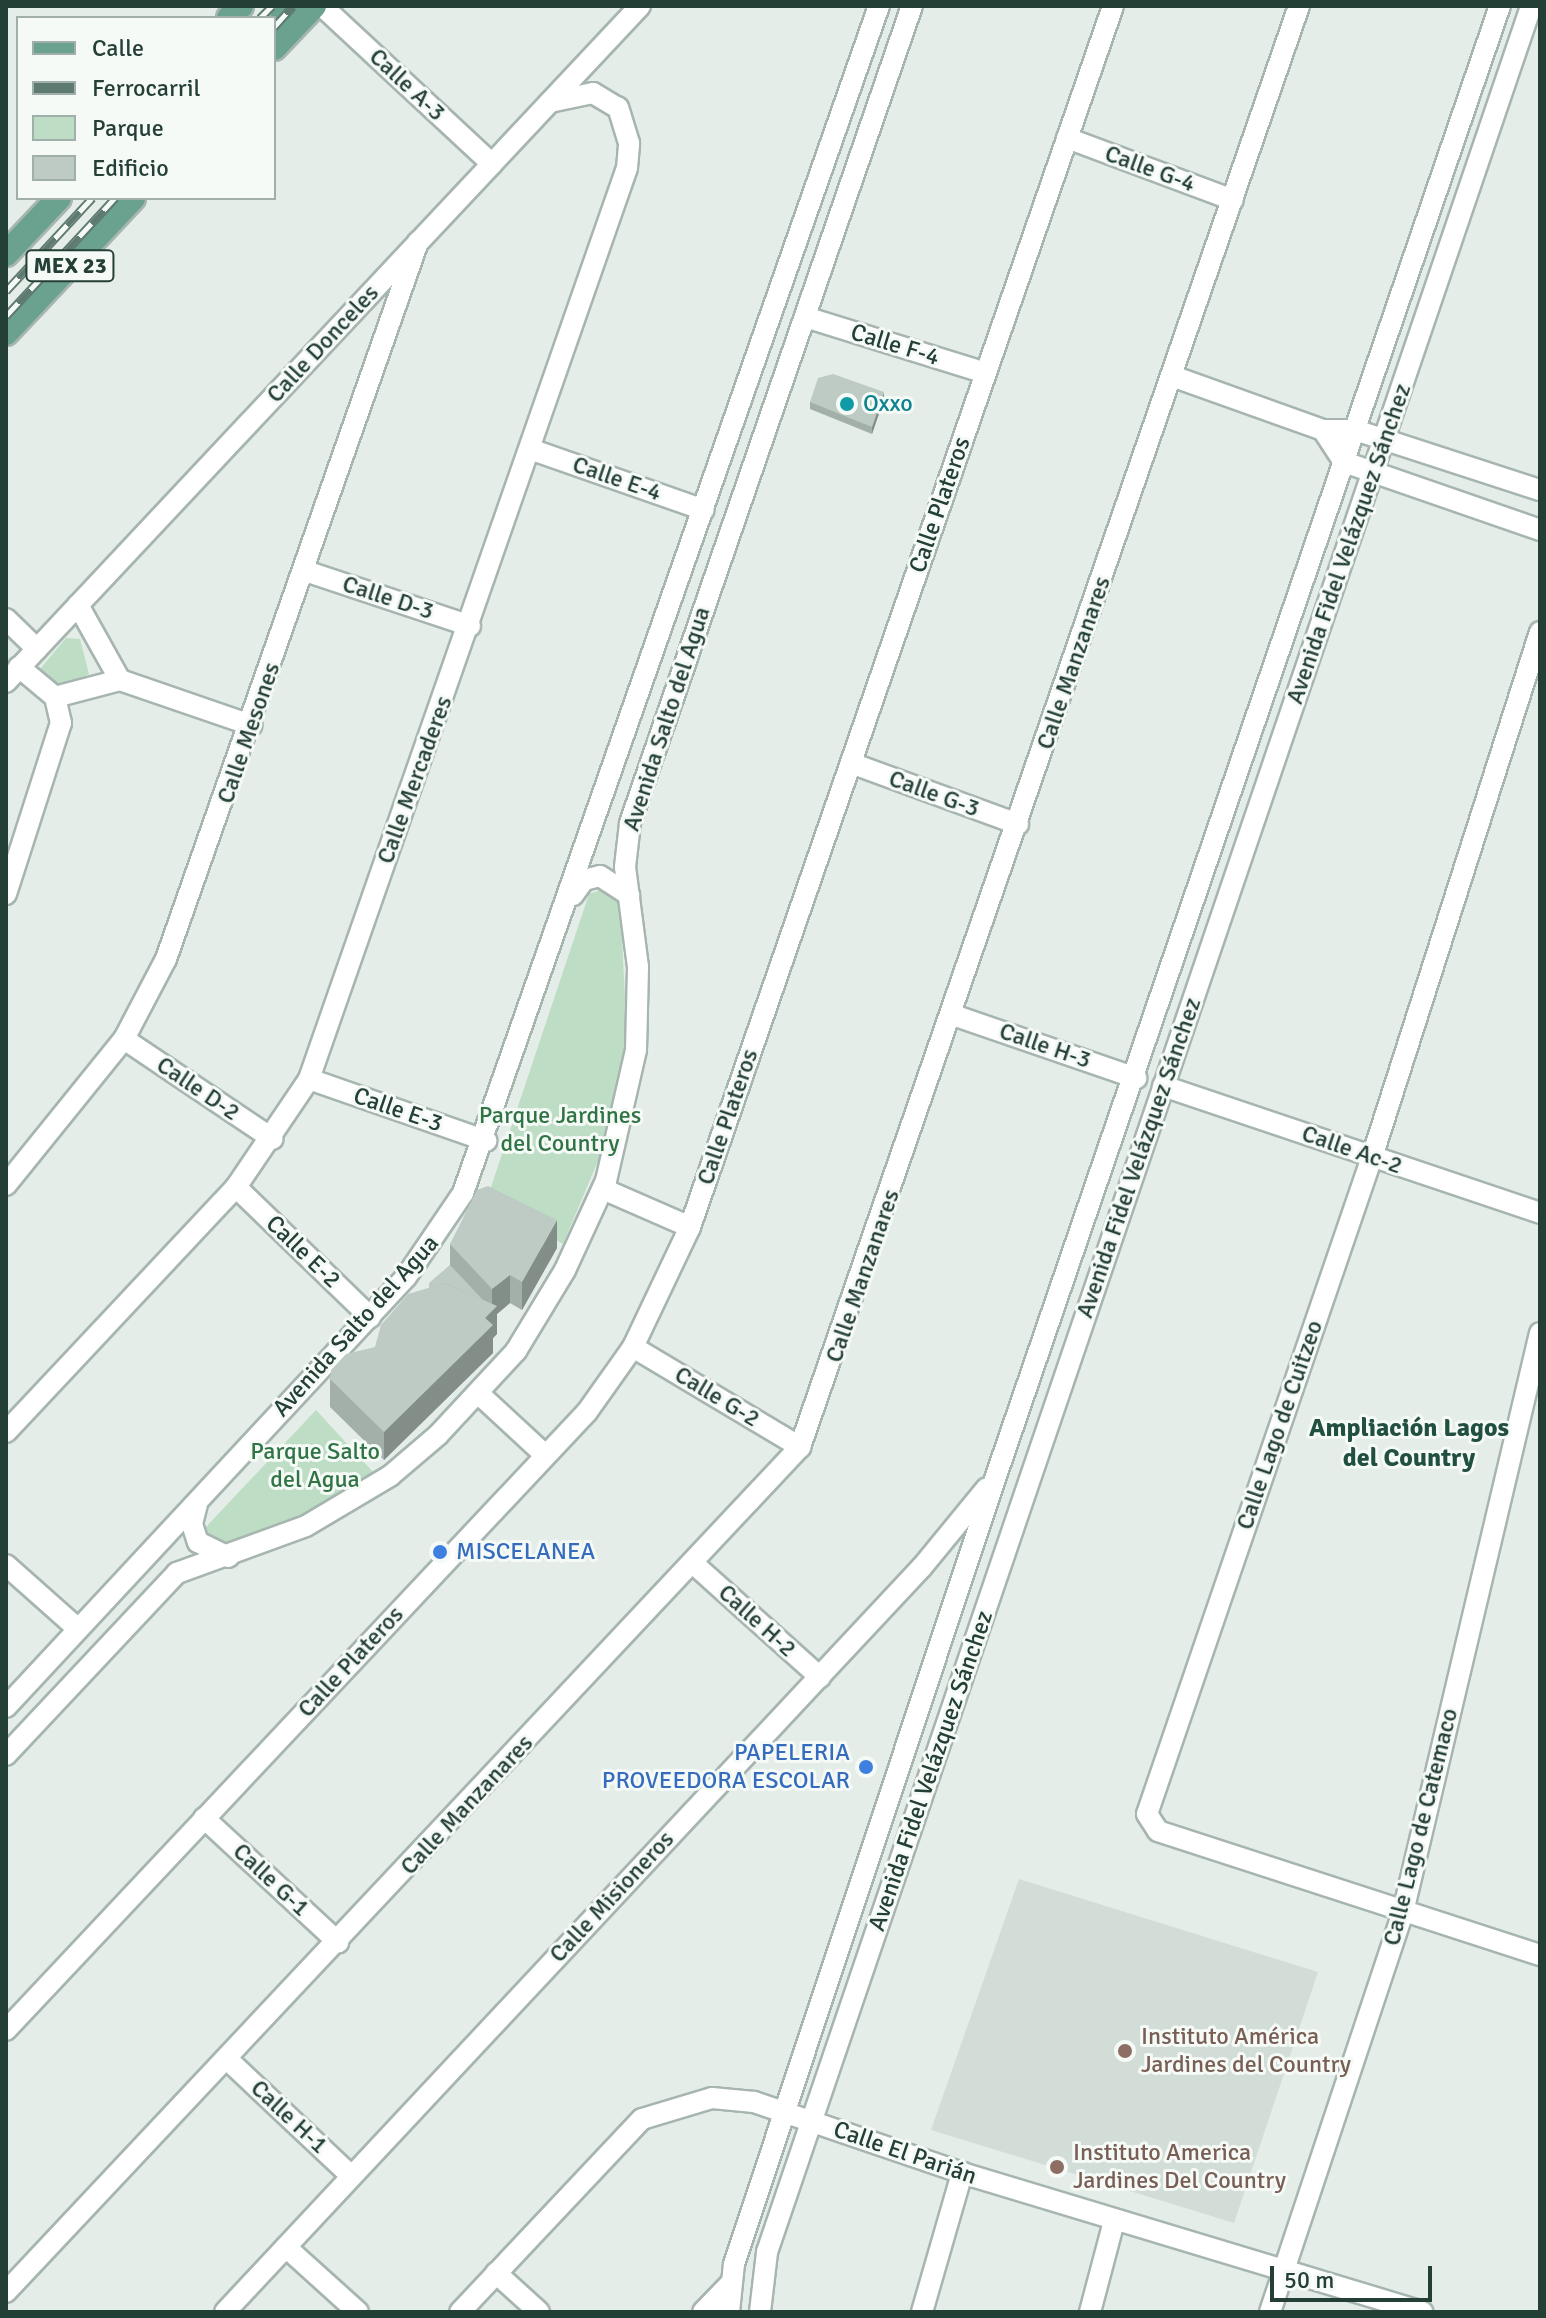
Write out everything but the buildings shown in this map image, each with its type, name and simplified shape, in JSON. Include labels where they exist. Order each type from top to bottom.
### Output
[{"type":"main road","points":[[276,41],[286,6]]},
{"type":"main road","points":[[276,46],[314,6]]},
{"type":"main road","name":"MEX 23","points":[[6,254],[57,200]]},
{"type":"main road","name":"MEX 23","points":[[6,333],[131,200]]},
{"type":"street","name":"Calle A-3","points":[[322,6],[492,164]]},
{"type":"street","name":"Calle Donceles","points":[[13,674],[640,6]]},
{"type":"street","name":"Avenida Salto del Agua","points":[[6,1707],[370,1317],[440,1234],[487,1141],[879,6]]},
{"type":"street","name":"Avenida Salto del Agua","points":[[6,1755],[165,1582],[231,1557],[350,1503],[479,1394],[545,1309],[603,1189],[636,1050],[638,967],[629,895],[630,823],[912,6]]},
{"type":"street","name":"Calle Plateros","points":[[6,2030],[545,1455],[633,1347],[690,1227],[1113,6]]},
{"type":"street","name":"Calle Manzanares","points":[[6,2292],[695,1565],[800,1447],[953,1015],[1299,6]]},
{"type":"street","name":"Avenida Fidel Velázquez Sánchez","points":[[729,2312],[730,2284],[784,2112],[995,1479],[1136,1078],[1500,6]]},
{"type":"street","name":"Avenida Fidel Velázquez Sánchez","points":[[760,2312],[767,2252],[1531,6]]},
{"type":"street","points":[[860,60],[890,70]]},
{"type":"street","name":"Calle Mercaderes","points":[[6,1432],[236,1187],[273,1139],[309,1079],[470,626],[629,143],[626,122],[606,99],[576,93],[550,102]]},
{"type":"street","name":"Calle G-4","points":[[1067,138],[1233,200]]},
{"type":"street","points":[[1436,193],[1465,203]]},
{"type":"street","name":"Calle Mesones","points":[[6,1185],[124,1039],[191,900],[418,242]]},
{"type":"street","name":"Calle F-4","points":[[805,317],[986,373]]},
{"type":"street","points":[[1172,376],[1323,430],[1355,430],[1540,490]]},
{"type":"street","points":[[1323,430],[1344,462],[1540,530]]},
{"type":"street","name":"Calle E-4","points":[[530,449],[704,510]]},
{"type":"street","name":"Calle D-3","points":[[305,571],[470,626]]},
{"type":"street","points":[[1303,585],[1331,595]]},
{"type":"street","points":[[674,597],[704,607]]},
{"type":"street","points":[[78,605],[120,680]]},
{"type":"street","points":[[6,619],[37,649]]},
{"type":"street","name":"Calle Lago de Cuitzeo","points":[[1540,632],[1372,1157],[1147,1814],[1158,1831],[1540,1955]]},
{"type":"street","points":[[13,674],[55,697],[120,680],[251,725]]},
{"type":"street","points":[[6,894],[57,739],[55,697]]},
{"type":"street","name":"Calle G-3","points":[[851,763],[1018,824]]},
{"type":"street","points":[[569,902],[584,880],[600,876],[629,895]]},
{"type":"street","name":"Calle H-3","points":[[953,1015],[1136,1078]]},
{"type":"street","name":"Calle D-2","points":[[124,1039],[273,1139]]},
{"type":"street","name":"Calle E-3","points":[[309,1079],[487,1141]]},
{"type":"street","name":"Calle Ac-2","points":[[1163,1086],[1540,1213]]},
{"type":"street","name":"Calle E-2","points":[[236,1187],[370,1317]]},
{"type":"street","points":[[603,1189],[690,1227]]},
{"type":"street","points":[[1097,1191],[1125,1201]]},
{"type":"street","name":"Calle Lago de Catemaco","points":[[1270,2312],[1403,1912],[1540,1333]]},
{"type":"street","name":"Calle G-2","points":[[633,1347],[800,1447]]},
{"type":"street","points":[[479,1394],[545,1455]]},
{"type":"street","name":"Calle Misioneros","points":[[225,2312],[350,2175],[820,1677],[995,1479]]},
{"type":"street","points":[[201,1497],[194,1533],[212,1554],[231,1557]]},
{"type":"street","points":[[6,1565],[78,1629]]},
{"type":"street","name":"Calle H-2","points":[[695,1565],[820,1677]]},
{"type":"street","name":"Calle G-1","points":[[204,1818],[338,1942]]},
{"type":"street","name":"Calle H-1","points":[[227,2059],[350,2175]]},
{"type":"street","name":"Calle El Parián","points":[[460,2312],[642,2119],[712,2098],[812,2120],[962,2173],[1114,2221],[1422,2312]]},
{"type":"street","points":[[922,2312],[962,2173]]},
{"type":"street","points":[[1090,2312],[1114,2221]]},
{"type":"street","points":[[286,2247],[358,2312]]},
{"type":"street","points":[[496,2273],[539,2312]]},
{"type":"street","points":[[703,2312],[730,2284]]},
{"type":"shaded area","name":"Instituto América Jardines del Country","points":[[1019,1879],[1318,1972],[1234,2223],[931,2130]]},
{"type":"green space","points":[[66,638],[80,639],[89,674],[58,690],[40,669]]},
{"type":"green space","name":"Parque Jardines del Country","points":[[606,888],[620,899],[627,1038],[611,1130],[563,1244],[487,1199],[589,894]]},
{"type":"green space","name":"Parque Salto del Agua","points":[[316,1410],[375,1474],[308,1517],[229,1551],[211,1547],[205,1528]]},
{"type":"railway","points":[[262,16],[272,6]]},
{"type":"railway","points":[[276,25],[293,6]]},
{"type":"railway","points":[[6,291],[90,200]]},
{"type":"railway","points":[[6,316],[113,200]]},
{"type":"place","name":"Oxxo","points":[[847,404]]},
{"type":"place","name":"MISCELANEA","points":[[440,1552]]},
{"type":"place","name":"PAPELERIA PROVEEDORA ESCOLAR","points":[[866,1767]]},
{"type":"place","name":"Instituto América Jardines del Country","points":[[1125,2051]]},
{"type":"place","name":"Instituto America Jardines Del Country","points":[[1057,2167]]},
{"type":"district","name":"Ampliación Lagos del Country","points":[[1409,1444]]}]
